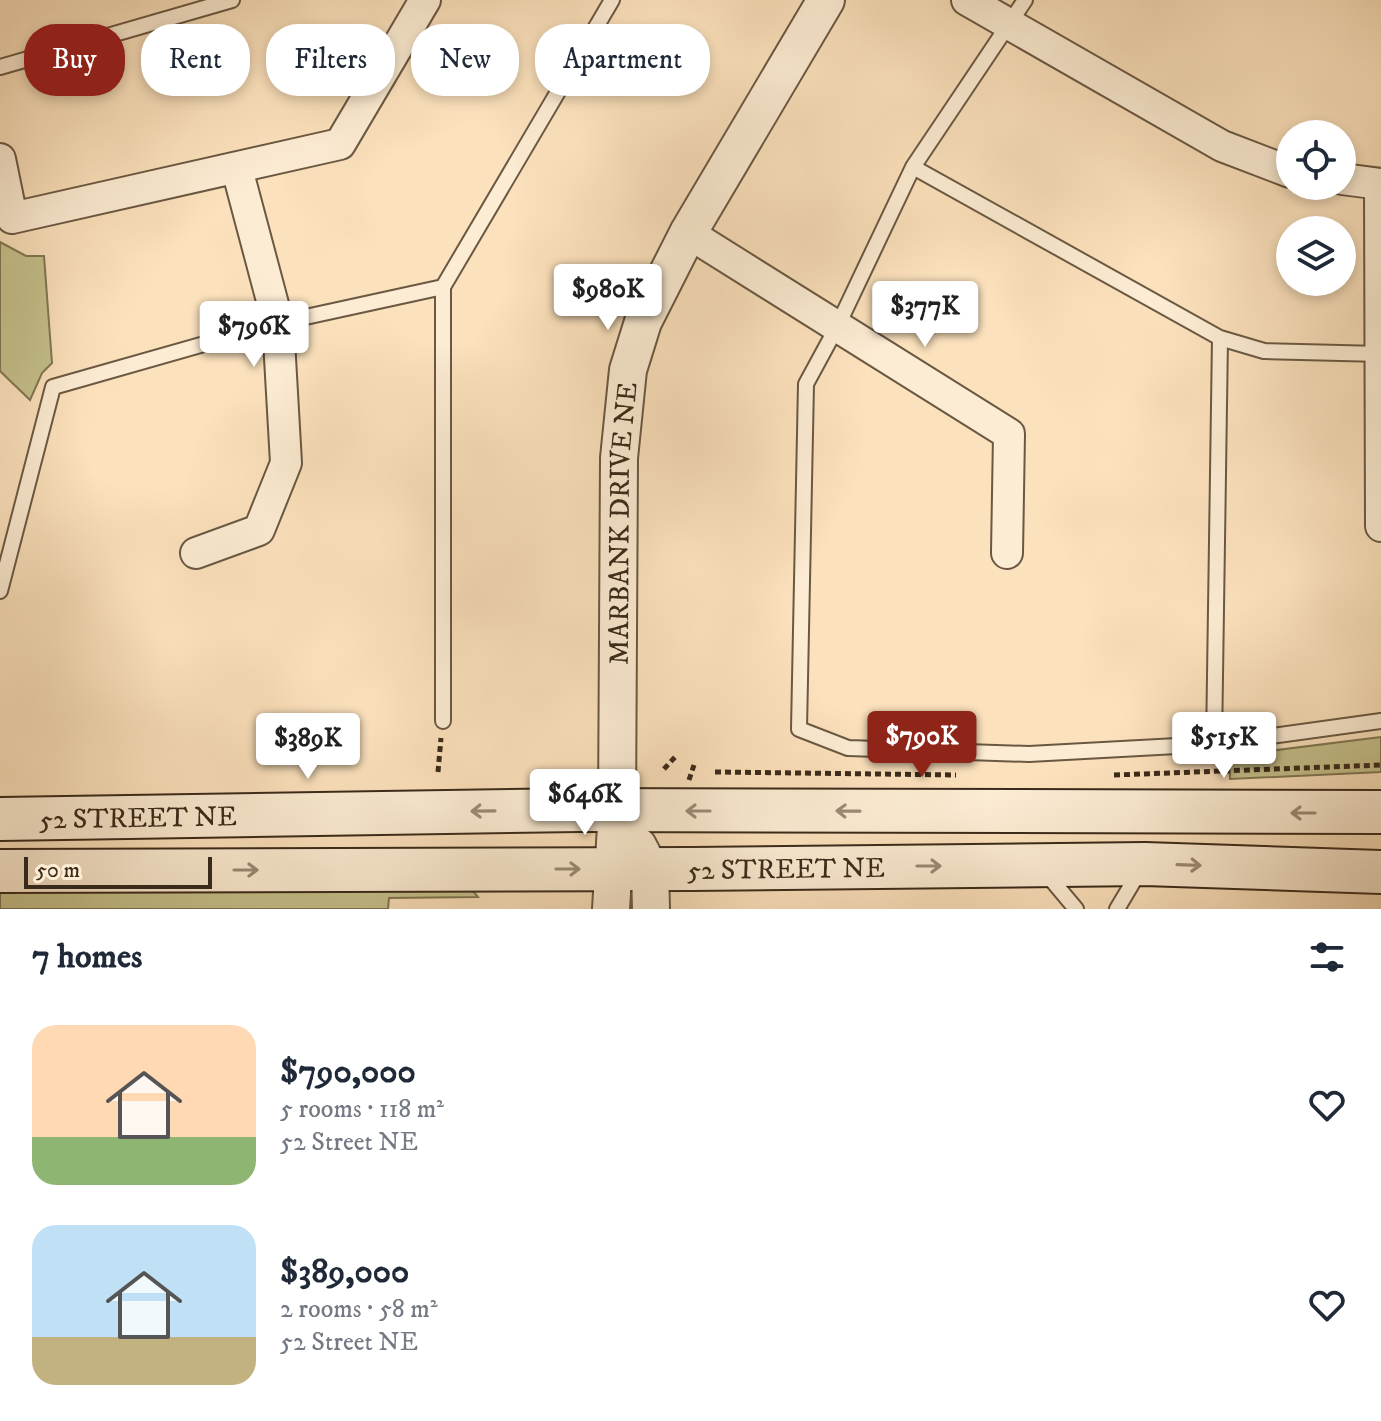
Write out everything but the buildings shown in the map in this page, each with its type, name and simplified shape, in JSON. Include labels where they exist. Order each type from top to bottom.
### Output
[{"type":"main road","name":"52 STREET NE","points":[[0,819],[617,810],[1381,812]]},
{"type":"main road","name":"52 STREET NE","points":[[0,871],[631,889],[1040,866],[1145,864],[1381,872]]},
{"type":"street","points":[[0,159],[12,218],[340,144],[425,0]]},
{"type":"street","name":"MARBANK DRIVE NE","points":[[631,889],[617,810],[622,410],[628,370],[643,322],[688,233],[826,0]]},
{"type":"street","points":[[967,0],[1017,13],[1222,146],[1276,167]]},
{"type":"street","points":[[196,553],[259,530],[286,463],[278,323],[237,169]]},
{"type":"street","points":[[1356,181],[1380,184],[1381,526]]},
{"type":"street","points":[[688,233],[1009,434],[1007,553]]},
{"type":"lane","points":[[0,67],[232,0]]},
{"type":"lane","points":[[443,721],[443,287],[612,0]]},
{"type":"lane","points":[[1017,13],[913,167],[838,325],[806,384],[799,729],[848,748],[1014,754],[1214,744],[1381,721]]},
{"type":"lane","points":[[913,167],[1220,338],[1264,351],[1380,354]]},
{"type":"lane","points":[[0,591],[53,387],[278,323],[443,287]]},
{"type":"lane","points":[[1214,744],[1220,338]]},
{"type":"lane","points":[[1117,909],[1145,864]]},
{"type":"lane","points":[[1040,866],[1076,909]]},
{"type":"path","points":[[438,772],[443,721]]},
{"type":"path","points":[[664,769],[676,756]]},
{"type":"path","points":[[688,782],[694,765]]},
{"type":"shaded area","points":[[0,242],[26,256],[44,256],[52,363],[42,373],[30,400],[0,371]]},
{"type":"shaded area","points":[[1381,737],[1381,772],[1230,779],[1229,756]]},
{"type":"shaded area","points":[[387,883],[473,891],[478,897],[389,898],[388,909],[0,909],[0,885]]}]
